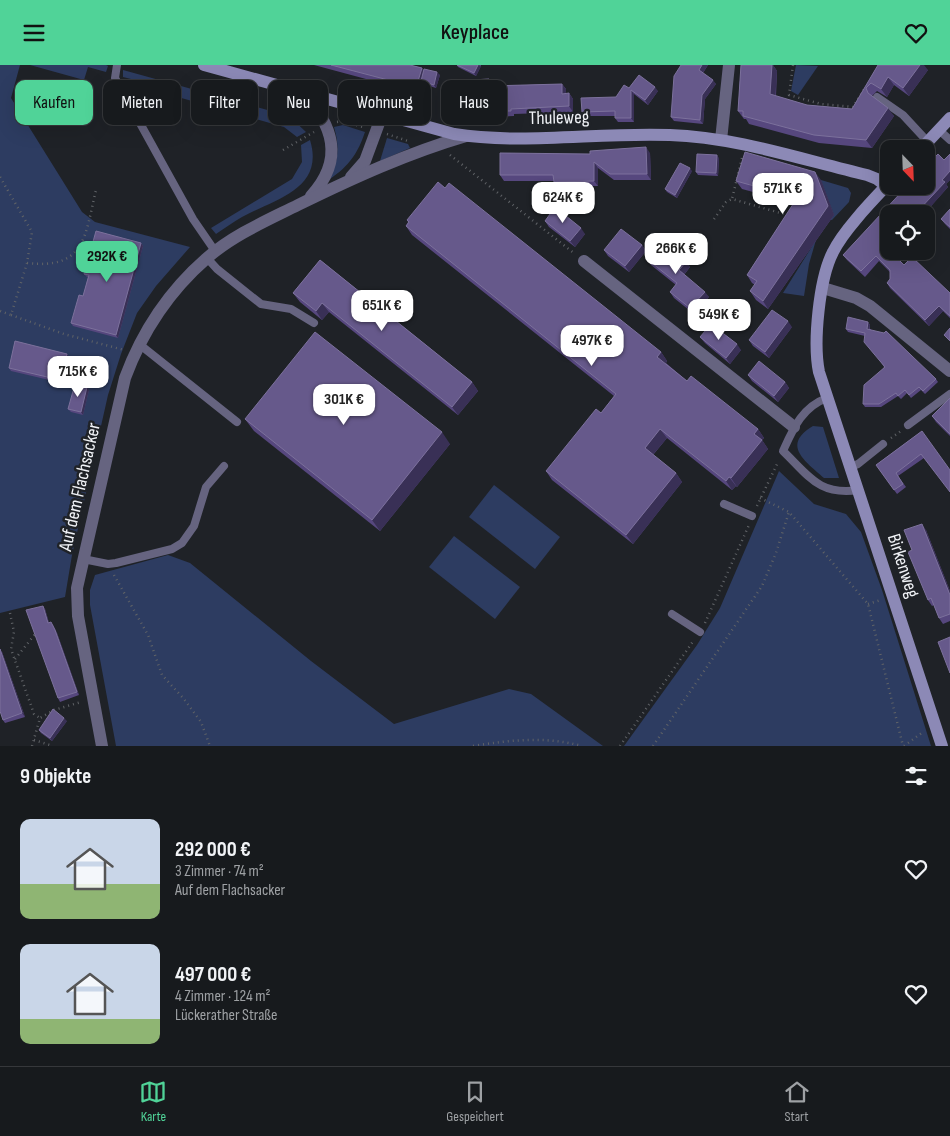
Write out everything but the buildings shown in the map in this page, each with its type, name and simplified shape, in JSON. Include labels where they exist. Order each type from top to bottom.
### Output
[{"type":"street","name":"Thuleweg","points":[[204,65],[268,82]]},
{"type":"street","points":[[721,140],[729,65]]},
{"type":"street","points":[[929,140],[950,118]]},
{"type":"street","name":"Auf dem Flachsacker","points":[[307,201],[319,187],[328,172],[332,153],[327,125]]},
{"type":"street","name":"Auf dem Flachsacker","points":[[341,184],[354,174],[365,161],[378,125]]},
{"type":"street","name":"Thuleweg","points":[[422,125],[466,136],[545,138],[669,135],[721,140],[867,175],[880,181]]},
{"type":"street","name":"Auf dem Flachsacker","points":[[102,746],[78,616],[78,588],[125,378],[137,348],[169,297],[211,254],[262,223],[341,184],[436,145],[466,136]]},
{"type":"street","name":"Birkenweg","points":[[880,194],[833,251],[823,288],[816,347],[819,373],[942,746]]},
{"type":"street","points":[[584,261],[794,427]]},
{"type":"street","points":[[823,288],[856,298],[870,306],[950,371]]},
{"type":"street","points":[[942,746],[950,743]]},
{"type":"lane","points":[[117,65],[115,78],[193,219],[217,269],[261,304],[290,309],[314,323]]},
{"type":"lane","points":[[877,97],[903,115],[920,140]]},
{"type":"lane","points":[[939,130],[950,140]]},
{"type":"lane","points":[[137,348],[237,423]]},
{"type":"lane","points":[[908,425],[950,394]]},
{"type":"lane","points":[[828,398],[811,405],[794,427],[783,451],[820,487],[834,492],[859,490]]},
{"type":"lane","points":[[851,467],[858,464],[882,444]]},
{"type":"lane","points":[[83,559],[108,564],[172,549],[182,543],[194,526],[206,487],[224,466]]},
{"type":"lane","points":[[724,504],[752,516]]},
{"type":"lane","points":[[672,614],[700,632]]},
{"type":"path","points":[[793,65],[789,95],[821,104],[853,107],[863,89],[868,87]]},
{"type":"path","points":[[283,150],[327,125]]},
{"type":"path","points":[[436,145],[584,261]]},
{"type":"path","points":[[732,199],[745,146]]},
{"type":"path","points":[[0,177],[32,232],[27,263],[10,315]]},
{"type":"path","points":[[27,263],[43,265],[62,261],[78,251],[84,242],[96,190]]},
{"type":"path","points":[[714,219],[726,202],[732,199],[784,214],[787,222]]},
{"type":"path","points":[[0,311],[64,334],[137,348]]},
{"type":"path","points":[[882,444],[908,425]]},
{"type":"path","points":[[620,746],[700,632],[783,451]]},
{"type":"path","points":[[760,498],[789,512],[868,604],[904,746],[924,731],[936,727]]},
{"type":"path","points":[[653,746],[762,586],[776,553],[789,512]]},
{"type":"path","points":[[108,564],[148,635],[162,675],[184,699],[200,722],[210,746]]},
{"type":"path","points":[[10,613],[14,632],[12,649],[34,714],[40,718]]},
{"type":"path","points":[[15,659],[38,631]]},
{"type":"path","points":[[32,746],[40,718],[54,710],[94,699]]},
{"type":"path","points":[[473,746],[517,739],[543,739],[582,746]]},
{"type":"path","points":[[34,740],[53,746]]},
{"type":"shaded area","points":[[0,65],[20,65],[11,98],[15,104],[15,125],[28,125],[82,212],[95,222],[190,247],[156,286],[137,313],[121,354],[108,395],[72,555],[65,597],[0,613]]},
{"type":"shaded area","points":[[30,65],[108,66],[106,72],[88,67],[84,80]]},
{"type":"shaded area","points":[[796,65],[818,66],[798,95],[791,91]]},
{"type":"shaded area","points":[[123,70],[159,80],[132,80],[123,77]]},
{"type":"shaded area","points":[[181,86],[191,89],[191,101],[181,98]]},
{"type":"shaded area","points":[[258,107],[268,110],[268,122],[258,120]]},
{"type":"shaded area","points":[[277,125],[299,125],[306,132],[297,137],[284,127]]},
{"type":"shaded area","points":[[343,125],[365,132],[352,159],[330,179],[337,154],[334,127]]},
{"type":"shaded area","points":[[387,138],[408,144],[410,148],[380,161]]},
{"type":"shaded area","points":[[310,140],[313,157],[310,170],[304,181],[282,198],[242,217],[216,234],[211,228],[292,179],[302,162],[301,145]]},
{"type":"shaded area","points":[[821,180],[848,188],[851,193],[849,202],[832,220],[830,220],[834,215]]},
{"type":"shaded area","points":[[816,240],[809,264],[804,296],[783,293]]},
{"type":"shaded area","points":[[813,426],[823,427],[839,478],[824,478],[799,453],[797,446],[799,440]]},
{"type":"shaded area","points":[[779,471],[814,504],[846,514],[861,532],[882,590],[931,746],[624,746],[697,645],[720,608]]},
{"type":"shaded area","points":[[494,485],[560,537],[535,569],[469,517]]},
{"type":"shaded area","points":[[454,536],[520,587],[495,619],[429,567]]},
{"type":"shaded area","points":[[168,555],[190,563],[311,661],[394,724],[509,689],[531,694],[603,746],[116,746],[90,605],[90,590],[95,575]]}]
